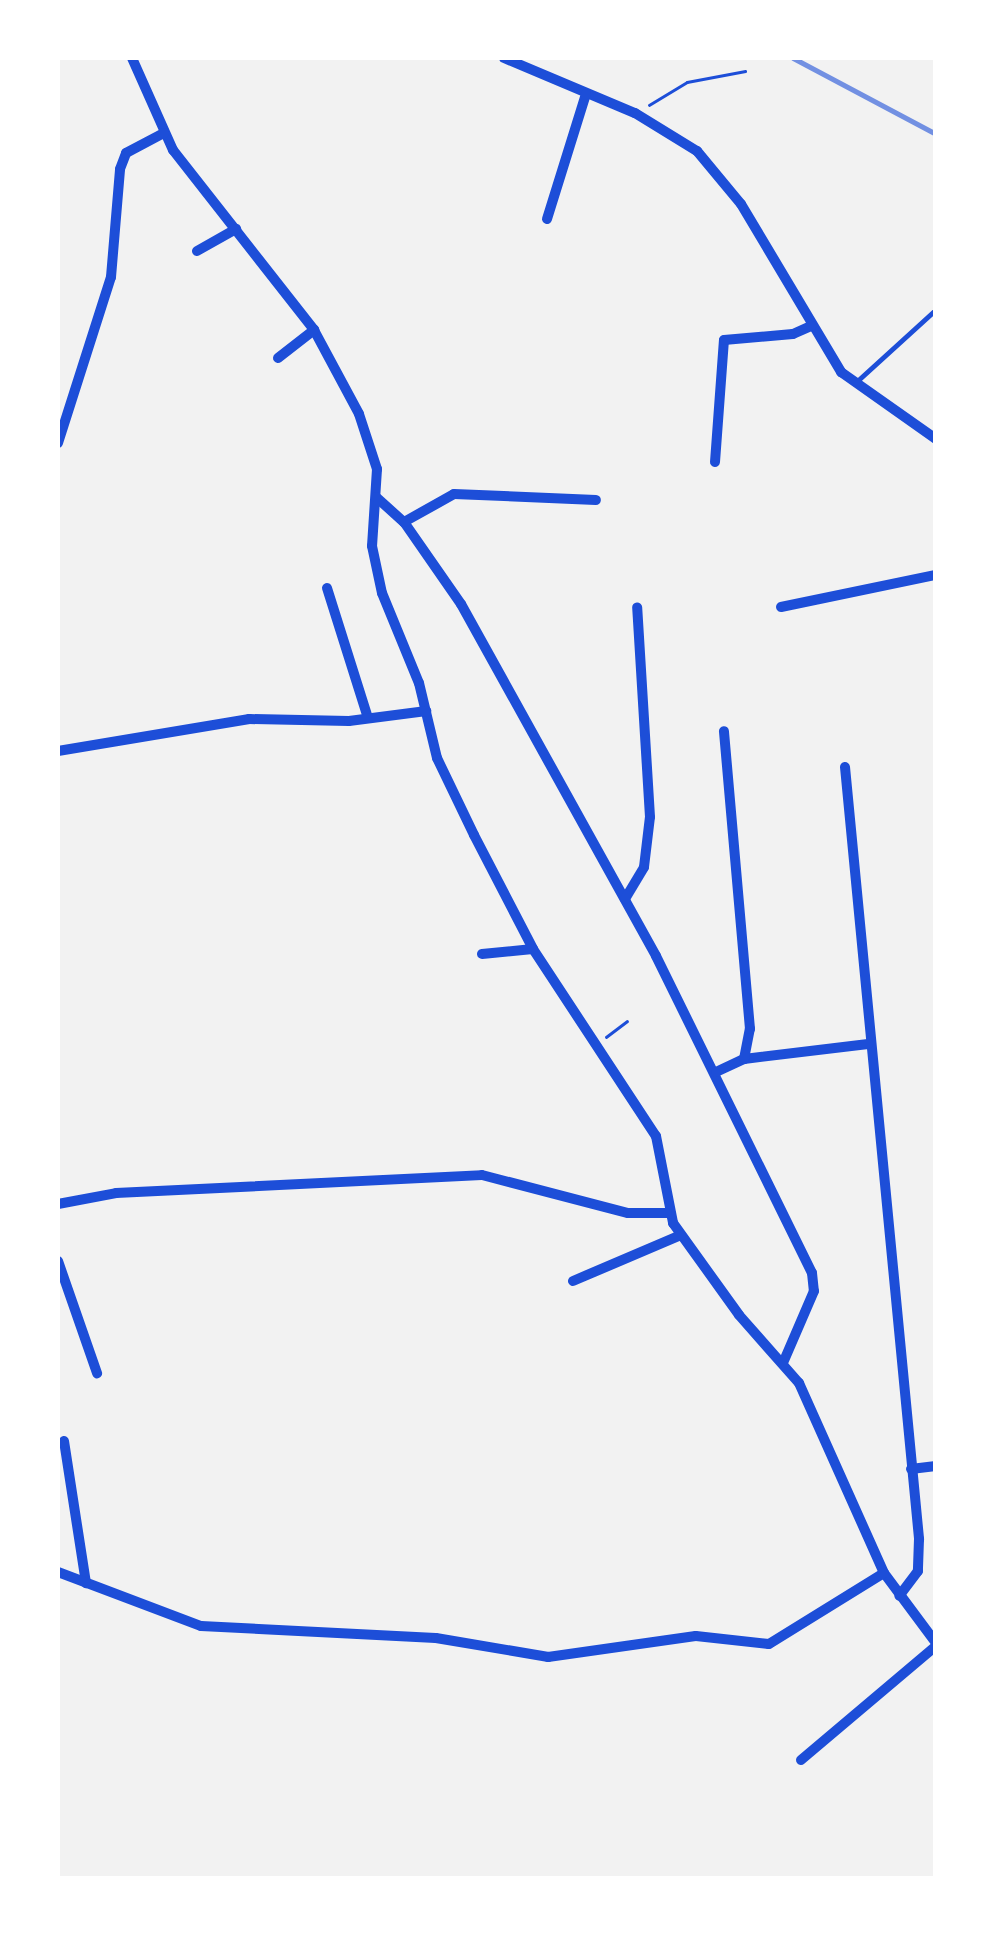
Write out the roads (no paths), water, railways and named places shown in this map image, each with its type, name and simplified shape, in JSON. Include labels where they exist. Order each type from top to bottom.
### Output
[{"type":"street","points":[[132,58],[164,132],[314,330],[364,427],[377,470],[374,562],[426,712],[437,758],[532,949],[663,1150],[667,1213],[748,1327],[783,1363],[811,1405],[884,1573],[936,1645],[801,1760]]},
{"type":"street","points":[[504,58],[672,133],[715,170],[811,326],[854,384],[936,439]]},
{"type":"street","points":[[547,219],[586,94]]},
{"type":"street","points":[[58,442],[59,421],[111,276],[126,152],[164,132]]},
{"type":"street","points":[[197,251],[236,229]]},
{"type":"street","points":[[715,462],[724,340],[792,334],[811,326]]},
{"type":"street","points":[[278,358],[314,330]]},
{"type":"street","points":[[404,522],[454,494],[596,500]]},
{"type":"street","points":[[376,497],[404,522],[461,604],[716,1072],[814,1280],[783,1363]]},
{"type":"street","points":[[781,607],[936,575]]},
{"type":"street","points":[[327,588],[368,718]]},
{"type":"street","points":[[625,899],[644,867],[650,817],[637,607]]},
{"type":"street","points":[[58,751],[249,719],[368,718],[426,712]]},
{"type":"street","points":[[724,731],[749,977],[744,1059]]},
{"type":"street","points":[[845,767],[868,1044],[920,1558],[899,1596]]},
{"type":"street","points":[[482,954],[532,949]]},
{"type":"street","points":[[716,1072],[744,1059],[868,1044]]},
{"type":"street","points":[[58,1204],[116,1193],[482,1175],[628,1213],[667,1213]]},
{"type":"street","points":[[573,1281],[681,1235]]},
{"type":"street","points":[[58,1261],[97,1373]]},
{"type":"street","points":[[64,1440],[86,1583]]},
{"type":"street","points":[[912,1469],[936,1466]]},
{"type":"street","points":[[58,1572],[201,1626],[436,1638],[548,1657],[696,1636],[769,1644],[884,1573]]},
{"type":"lane","points":[[854,384],[933,312]]},
{"type":"railway","points":[[793,58],[936,134]]}]
